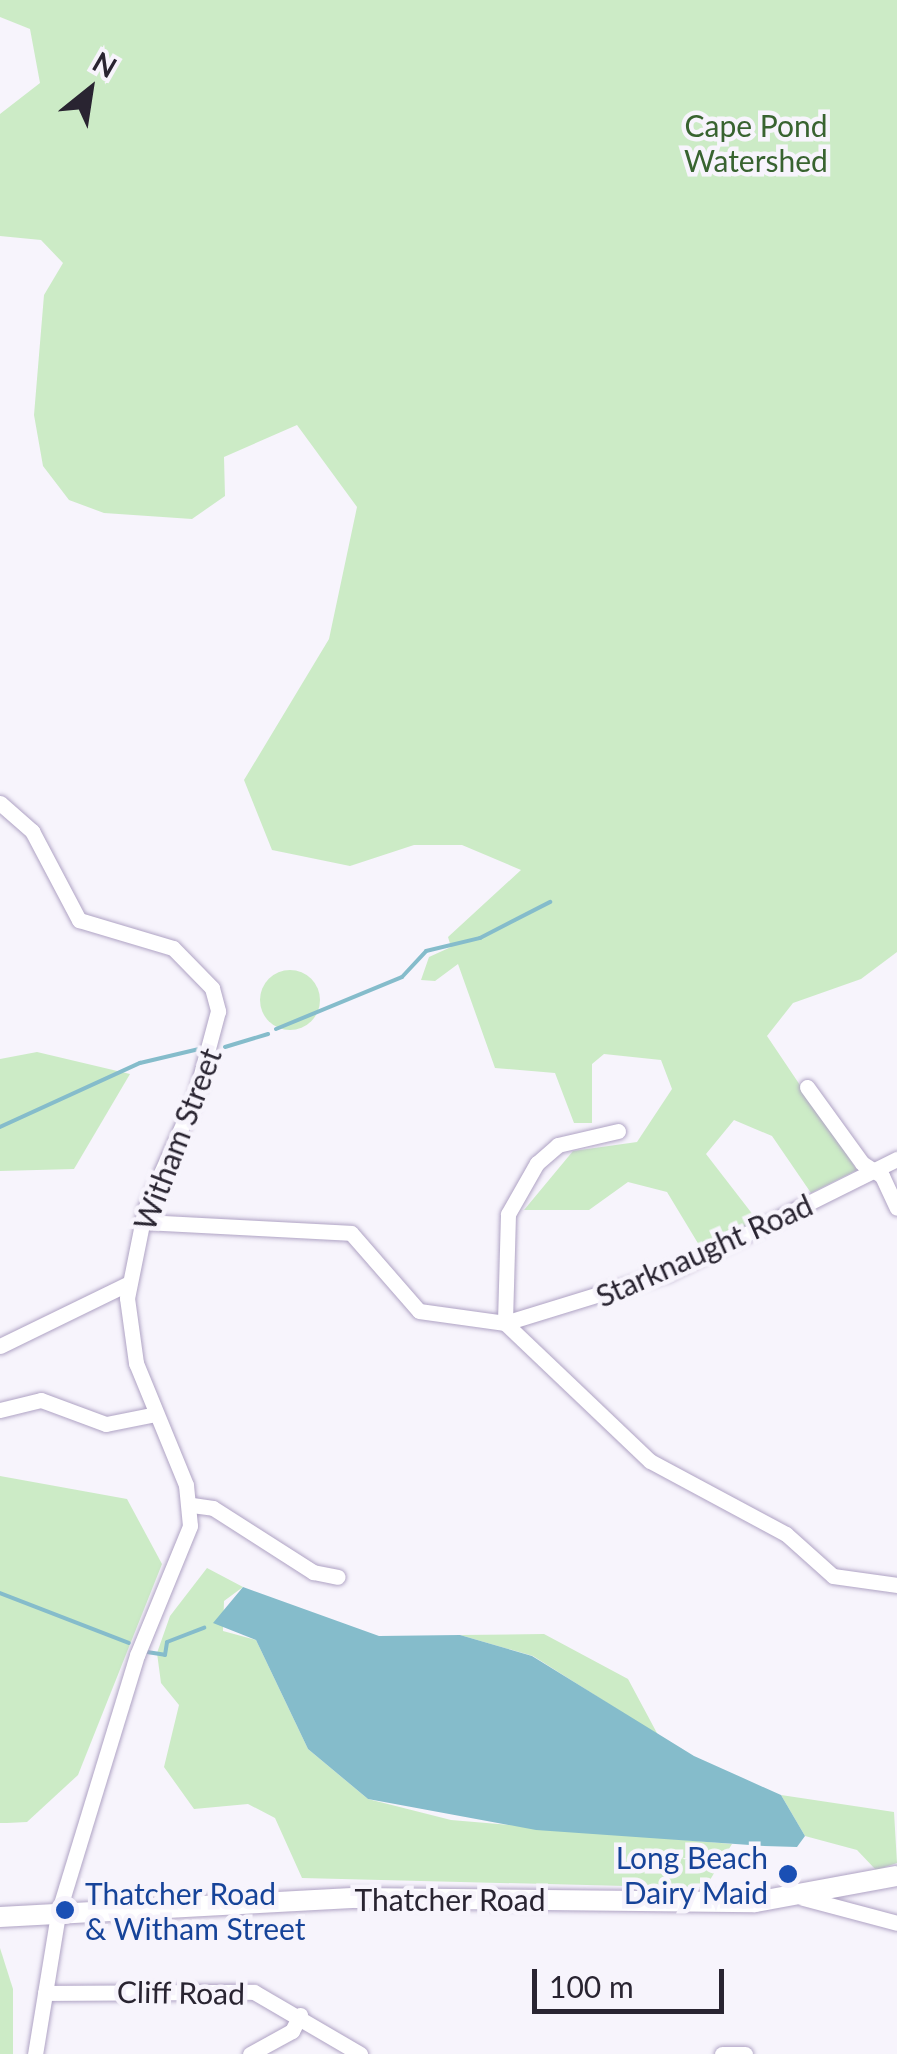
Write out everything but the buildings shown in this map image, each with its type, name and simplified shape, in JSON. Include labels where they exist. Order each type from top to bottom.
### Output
[{"type":"main road","name":"Thatcher Road","points":[[0,1917],[356,1898],[802,1898],[897,1876]]},
{"type":"street","name":"Witham Street","points":[[0,803],[32,831],[79,920],[173,948],[212,988],[216,1036],[142,1222],[129,1283],[136,1363],[192,1505]]},
{"type":"street","points":[[807,1087],[897,1208]]},
{"type":"street","points":[[505,1324],[508,1214],[536,1163],[558,1146],[618,1130]]},
{"type":"street","name":"Starknaught Road","points":[[505,1324],[654,1279],[875,1174],[897,1159]]},
{"type":"street","points":[[142,1222],[210,1231],[338,1229],[362,1241],[419,1312],[505,1324],[650,1461],[786,1534],[833,1576],[897,1585]]},
{"type":"street","points":[[0,1346],[129,1283]]},
{"type":"street","points":[[0,1410],[41,1400],[106,1424],[156,1414]]},
{"type":"street","points":[[35,2054],[58,1914],[192,1505],[338,1577]]},
{"type":"street","points":[[802,1898],[897,1922]]},
{"type":"street","name":"Cliff Road","points":[[45,1993],[226,1988],[300,2015],[360,2054]]},
{"type":"street","points":[[250,2054],[292,2031],[300,2015]]},
{"type":"street","points":[[722,2054],[745,2054]]},
{"type":"green space","name":"Cape Pond Watershed","points":[[0,0],[897,0],[897,952],[861,979],[793,1003],[767,1036],[857,1170],[811,1193],[772,1136],[734,1120],[706,1154],[757,1220],[716,1241],[699,1245],[667,1192],[628,1182],[589,1210],[524,1210],[573,1151],[637,1142],[672,1089],[661,1060],[604,1054],[592,1064],[592,1123],[574,1123],[555,1073],[495,1068],[458,964],[435,981],[421,980],[429,957],[451,947],[448,937],[521,870],[462,845],[414,845],[350,866],[272,850],[244,780],[329,639],[357,507],[297,425],[224,457],[225,496],[192,519],[104,513],[69,500],[43,466],[34,415],[44,295],[63,263],[41,240],[0,236],[0,114],[40,83],[30,29],[0,17]]},
{"type":"green space","points":[[290,970],[311,979],[320,1000],[311,1021],[290,1030],[269,1021],[260,1000],[269,979]]},
{"type":"green space","points":[[37,1052],[130,1074],[74,1169],[0,1171],[0,1059]]},
{"type":"green space","points":[[0,1476],[127,1499],[162,1564],[78,1775],[27,1822],[7,1823],[0,1823]]},
{"type":"green space","points":[[207,1568],[243,1587],[224,1601],[223,1631],[256,1640],[308,1749],[368,1799],[451,1820],[732,1844],[705,1888],[302,1878],[275,1818],[248,1804],[194,1809],[164,1767],[179,1705],[161,1683],[157,1653],[170,1616]]},
{"type":"green space","points":[[544,1634],[628,1679],[658,1735],[533,1656],[460,1635]]},
{"type":"green space","points":[[781,1795],[894,1812],[897,1863],[876,1870],[857,1850],[805,1836]]},
{"type":"green space","points":[[0,1948],[13,1989],[13,2054],[0,2054]]},
{"type":"water","points":[[243,1587],[379,1636],[460,1635],[532,1656],[694,1756],[781,1795],[805,1836],[797,1847],[536,1830],[368,1799],[308,1749],[256,1640],[213,1623]]},
{"type":"waterway","points":[[276,1029],[402,977],[426,951],[480,938],[550,902]]},
{"type":"waterway","points":[[225,1047],[268,1034]]},
{"type":"waterway","points":[[0,1127],[140,1063],[203,1048]]},
{"type":"waterway","points":[[0,1593],[129,1643]]},
{"type":"waterway","points":[[147,1652],[165,1655],[167,1642],[204,1628]]},
{"type":"place","name":"Long Beach Dairy Maid","points":[[788,1874]]},
{"type":"place","name":"Thatcher Road & Witham Street","points":[[65,1910]]}]
